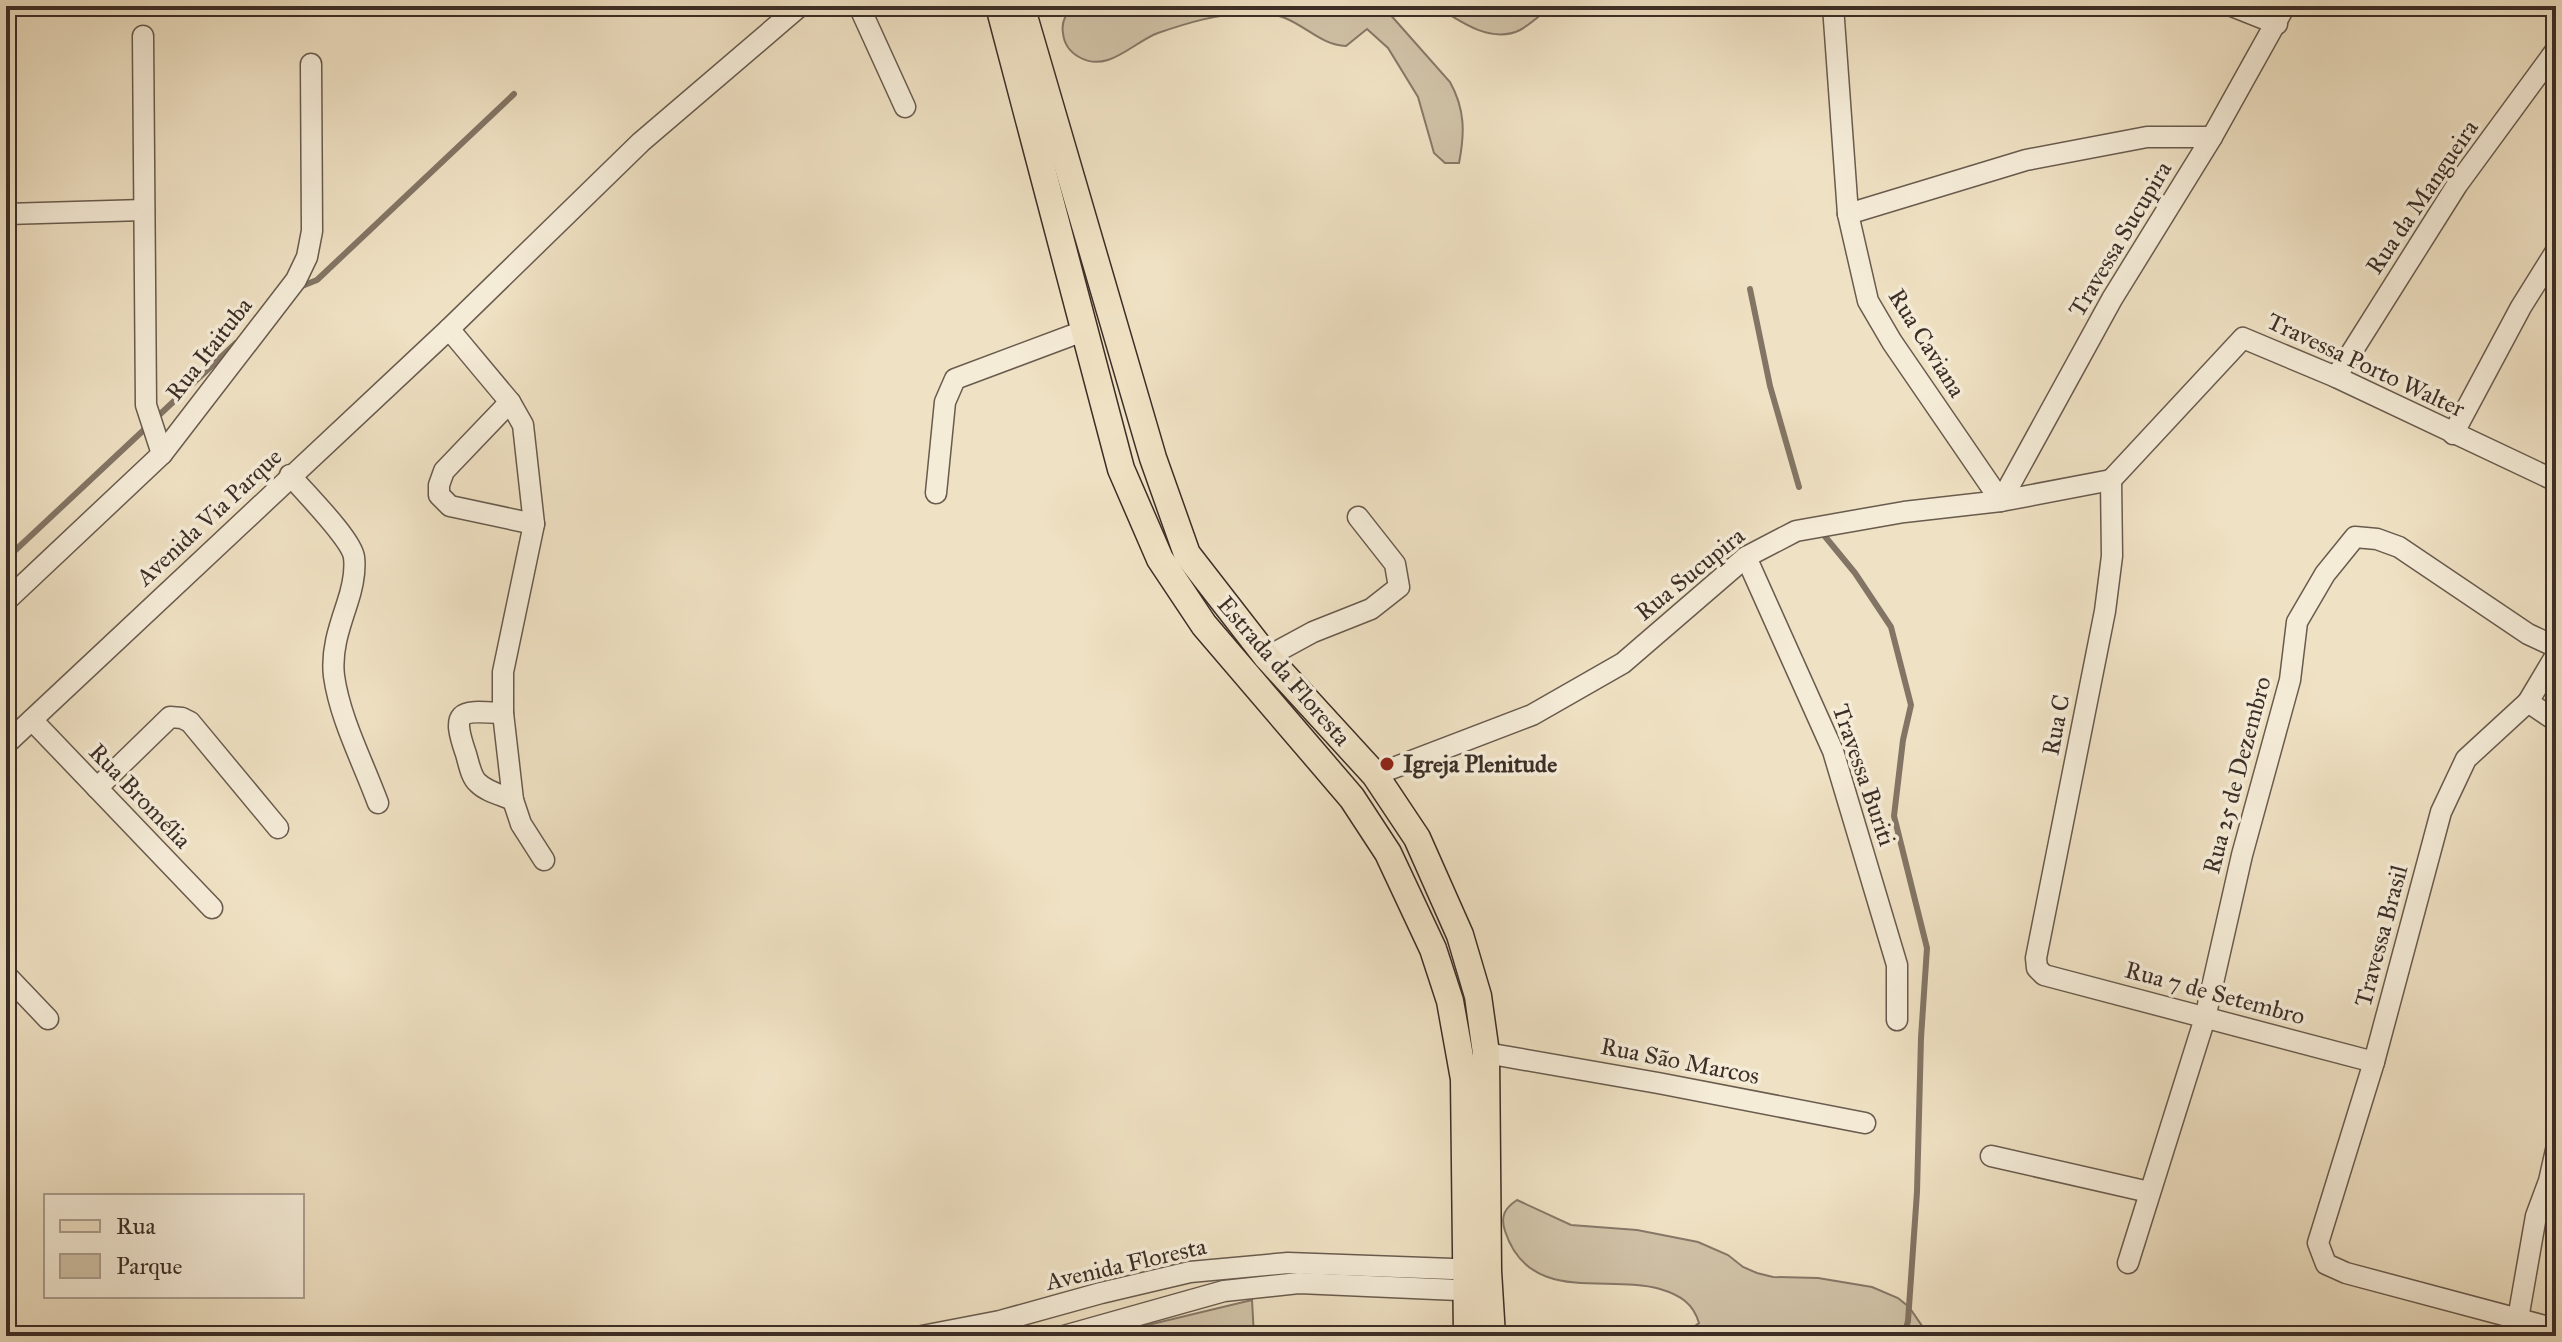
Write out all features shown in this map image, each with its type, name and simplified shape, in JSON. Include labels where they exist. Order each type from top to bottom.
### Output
[{"type":"main road","name":"Estrada da Floresta","points":[[999,6],[1121,469],[1160,559],[1204,625],[1352,798],[1388,853],[1433,949],[1450,1001],[1464,1079],[1478,1280],[1492,1336]]},
{"type":"main road","name":"Estrada da Floresta","points":[[1021,6],[1153,458],[1187,554],[1267,657],[1375,775],[1417,838],[1460,935],[1478,996],[1486,1053],[1478,1280],[1467,1336]]},
{"type":"street","name":"Avenida Via Parque","points":[[6,744],[449,329],[641,142],[800,6]]},
{"type":"street","points":[[859,6],[905,107]]},
{"type":"street","name":"Rua Caviana","points":[[1833,6],[1848,214],[1868,301],[1892,342],[2001,501]]},
{"type":"street","points":[[2232,6],[2281,15]]},
{"type":"street","name":"Travessa Sucupira","points":[[2001,501],[2112,299],[2212,137],[2281,15]]},
{"type":"street","points":[[143,36],[146,405],[162,454]]},
{"type":"street","name":"Rua da Mangueira","points":[[2336,377],[2457,185],[2556,50]]},
{"type":"street","name":"Rua Itaituba","points":[[6,601],[162,454],[296,280],[307,257],[312,231],[311,64]]},
{"type":"street","points":[[1848,214],[2026,160],[2147,137],[2212,137]]},
{"type":"street","points":[[6,214],[144,210]]},
{"type":"street","points":[[2453,434],[2521,307],[2556,251]]},
{"type":"street","points":[[449,329],[510,402],[523,425],[534,524],[503,672],[503,713],[513,800],[521,824],[544,860]]},
{"type":"street","points":[[936,493],[945,402],[955,379],[1086,330]]},
{"type":"street","name":"Travessa Porto Walter","points":[[2111,480],[2243,338],[2336,377],[2556,481]]},
{"type":"street","points":[[510,402],[444,471],[439,495],[450,506],[534,524]]},
{"type":"street","points":[[290,475],[353,553],[354,576],[339,626],[334,674],[339,700],[378,803]]},
{"type":"street","name":"Rua Sucupira","points":[[1375,775],[1532,715],[1623,663],[1746,557],[1796,531],[1904,512],[2001,501],[2111,480]]},
{"type":"street","name":"Rua C","points":[[2044,975],[2037,968],[2036,958],[2105,611],[2112,556],[2111,480]]},
{"type":"street","points":[[1267,657],[1313,632],[1371,609],[1399,587],[1395,564],[1358,517]]},
{"type":"street","name":"Rua 25 de Dezembro","points":[[2128,1263],[2205,1018],[2242,855],[2290,680],[2297,622],[2325,574],[2355,537],[2377,539],[2399,547],[2528,634],[2556,647]]},
{"type":"street","name":"Travessa Buriti","points":[[1746,557],[1833,751],[1897,965],[1897,1020]]},
{"type":"street","name":"Travessa Brasil","points":[[2517,1327],[2346,1273],[2326,1264],[2318,1243],[2374,1062],[2441,812],[2466,759],[2528,702],[2556,655]]},
{"type":"street","points":[[2528,702],[2556,721]]},
{"type":"street","points":[[503,713],[469,711],[460,718],[457,728],[475,780],[484,788],[513,800]]},
{"type":"street","points":[[97,788],[170,717],[182,718],[190,722],[278,828]]},
{"type":"street","name":"Rua Bromélia","points":[[32,720],[212,908]]},
{"type":"street","points":[[6,975],[48,1019]]},
{"type":"street","name":"Rua 7 de Setembro","points":[[2044,975],[2374,1062]]},
{"type":"street","name":"Rua São Marcos","points":[[1486,1053],[1865,1123]]},
{"type":"street","points":[[2556,1150],[2536,1216],[2517,1327],[2556,1329]]},
{"type":"street","points":[[1991,1156],[2149,1192]]},
{"type":"street","name":"Avenida Floresta","points":[[922,1336],[1000,1321],[1190,1272],[1288,1263],[1478,1280]]},
{"type":"street","name":"Avenida Floresta","points":[[1064,1336],[1224,1291],[1299,1283],[1478,1280]]},
{"type":"green space","points":[[1074,6],[1388,6],[1388,12],[1450,82],[1455,92],[1462,121],[1459,163],[1445,163],[1434,153],[1418,97],[1388,48],[1367,29],[1346,46],[1337,45],[1281,17],[1236,14],[1169,29],[1100,62],[1079,57],[1065,41],[1063,21]]},
{"type":"green space","points":[[1436,6],[1552,6],[1520,30],[1498,34],[1476,29]]},
{"type":"green space","points":[[1517,1200],[1571,1225],[1637,1230],[1698,1242],[1728,1255],[1743,1267],[1773,1277],[1818,1278],[1872,1287],[1898,1298],[1909,1307],[1929,1336],[1681,1336],[1699,1323],[1689,1305],[1674,1294],[1639,1285],[1571,1282],[1550,1278],[1532,1269],[1516,1254],[1505,1231],[1505,1213]]},
{"type":"green space","points":[[1252,1300],[1254,1336],[1102,1336]]},
{"type":"waterway","points":[[297,288],[317,280],[514,94]]},
{"type":"waterway","points":[[1750,289],[1770,386],[1799,487]]},
{"type":"waterway","points":[[156,418],[236,343]]},
{"type":"waterway","points":[[6,559],[148,426]]},
{"type":"waterway","points":[[1823,534],[1855,573],[1891,627],[1911,705],[1903,740],[1894,816],[1927,948],[1917,1192],[1908,1321],[1904,1336]]},
{"type":"place","name":"Igreja Plenitude","points":[[1387,764]]}]
